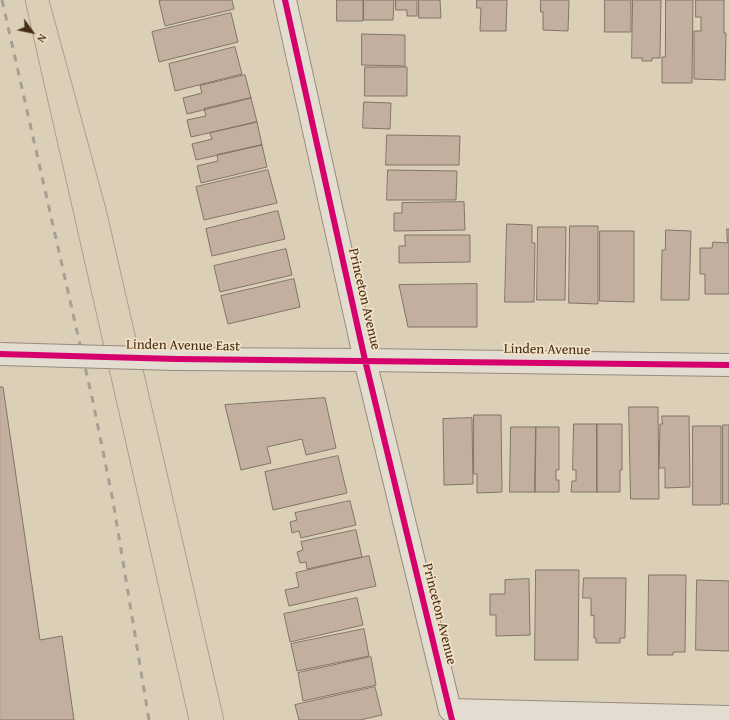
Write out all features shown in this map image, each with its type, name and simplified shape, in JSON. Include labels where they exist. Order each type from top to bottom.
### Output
[{"type":"street","name":"Princeton Avenue","points":[[285,0],[365,360],[451,715]]},
{"type":"street","name":"Linden Avenue East","points":[[0,354],[176,359],[365,360]]},
{"type":"street","name":"Linden Avenue","points":[[365,360],[729,365]]},
{"type":"street","points":[[451,715],[729,717]]},
{"type":"building","points":[[232,0],[234,9],[165,26],[159,1]]},
{"type":"building","points":[[337,0],[363,0],[363,21],[337,21]]},
{"type":"building","points":[[364,0],[394,0],[393,20],[364,20]]},
{"type":"building","points":[[396,0],[417,0],[417,16],[407,16],[407,10],[396,10]]},
{"type":"building","points":[[419,0],[440,0],[441,18],[419,18]]},
{"type":"building","points":[[477,0],[507,0],[506,31],[480,31],[481,8],[477,8]]},
{"type":"building","points":[[541,0],[569,0],[568,31],[543,30]]},
{"type":"building","points":[[605,0],[631,0],[631,32],[605,32]]},
{"type":"building","points":[[633,0],[661,0],[660,58],[652,58],[652,61],[642,61],[642,58],[632,58]]},
{"type":"building","points":[[666,0],[693,0],[692,83],[662,83],[662,57],[665,57]]},
{"type":"building","points":[[696,0],[724,0],[724,33],[726,33],[725,80],[694,79],[694,31],[701,31],[701,17],[696,17]]},
{"type":"building","points":[[231,13],[238,42],[159,62],[152,32]]},
{"type":"building","points":[[362,34],[405,35],[405,66],[362,65]]},
{"type":"building","points":[[235,47],[242,74],[175,91],[169,64]]},
{"type":"building","points":[[365,67],[407,67],[407,96],[365,96]]},
{"type":"building","points":[[245,75],[251,98],[187,114],[183,98],[202,93],[200,86]]},
{"type":"building","points":[[251,98],[257,122],[191,137],[187,120],[206,116],[204,109]]},
{"type":"building","points":[[364,102],[391,103],[390,129],[363,128]]},
{"type":"building","points":[[257,122],[262,145],[196,160],[192,144],[212,139],[210,133]]},
{"type":"building","points":[[387,135],[460,136],[459,165],[386,165]]},
{"type":"building","points":[[262,145],[267,167],[201,183],[197,166],[218,161],[217,155]]},
{"type":"building","points":[[268,170],[277,203],[204,220],[196,187]]},
{"type":"building","points":[[388,170],[457,171],[456,200],[387,200]]},
{"type":"building","points":[[464,202],[465,230],[394,231],[394,213],[402,213],[402,203]]},
{"type":"building","points":[[278,211],[285,239],[212,256],[206,229]]},
{"type":"building","points":[[507,224],[532,225],[532,243],[535,243],[534,302],[505,302]]},
{"type":"building","points":[[570,226],[598,226],[598,304],[569,303]]},
{"type":"building","points":[[538,227],[566,227],[565,300],[537,300]]},
{"type":"building","points":[[727,229],[729,229],[729,294],[705,294],[705,274],[700,274],[700,248],[712,248],[713,242],[727,243]]},
{"type":"building","points":[[666,230],[691,231],[689,300],[661,300],[662,250],[665,250]]},
{"type":"building","points":[[600,231],[634,231],[634,302],[600,301]]},
{"type":"building","points":[[405,235],[470,235],[470,262],[399,263],[399,246],[405,246]]},
{"type":"building","points":[[286,249],[292,275],[220,292],[214,266]]},
{"type":"building","points":[[294,279],[300,307],[228,324],[221,296]]},
{"type":"building","points":[[477,284],[477,327],[408,327],[399,285]]},
{"type":"building","points":[[0,387],[3,387],[40,640],[62,636],[74,720],[0,720]]},
{"type":"building","points":[[325,398],[336,448],[306,455],[302,439],[267,447],[271,463],[241,470],[225,405]]},
{"type":"building","points":[[629,407],[658,407],[659,499],[631,499]]},
{"type":"building","points":[[474,415],[501,415],[502,492],[477,493],[477,474],[474,474]]},
{"type":"building","points":[[662,416],[689,416],[690,487],[665,488],[665,468],[659,468],[660,424],[662,424]]},
{"type":"building","points":[[472,418],[473,484],[444,485],[443,419]]},
{"type":"building","points":[[574,424],[597,424],[597,492],[571,492],[572,481],[576,481],[576,470],[573,470]]},
{"type":"building","points":[[597,424],[622,424],[622,470],[620,470],[620,492],[597,492]]},
{"type":"building","points":[[723,425],[729,425],[729,504],[723,504]]},
{"type":"building","points":[[693,426],[721,426],[721,505],[693,505]]},
{"type":"building","points":[[511,427],[536,427],[535,492],[510,492]]},
{"type":"building","points":[[536,427],[559,427],[559,470],[556,470],[556,480],[559,480],[559,492],[535,492]]},
{"type":"building","points":[[338,456],[347,493],[273,510],[265,472]]},
{"type":"building","points":[[350,501],[356,525],[301,538],[299,531],[292,533],[290,522],[297,520],[295,513]]},
{"type":"building","points":[[356,530],[362,557],[307,569],[306,562],[300,563],[297,552],[303,550],[301,542]]},
{"type":"building","points":[[369,556],[376,586],[289,606],[285,590],[299,587],[296,573]]},
{"type":"building","points":[[536,570],[579,570],[578,660],[535,660]]},
{"type":"building","points":[[649,575],[686,575],[685,652],[673,652],[673,655],[648,655]]},
{"type":"building","points":[[584,578],[626,578],[625,638],[620,638],[620,643],[596,643],[596,638],[594,638],[594,615],[591,616],[591,598],[583,598]]},
{"type":"building","points":[[529,579],[530,635],[496,636],[496,615],[490,615],[490,594],[505,594],[505,580]]},
{"type":"building","points":[[697,580],[729,581],[729,651],[696,650]]},
{"type":"building","points":[[357,598],[363,625],[290,642],[284,614]]},
{"type":"building","points":[[364,629],[369,656],[297,671],[291,644]]},
{"type":"building","points":[[371,657],[376,685],[303,701],[298,673]]},
{"type":"building","points":[[375,687],[382,715],[360,720],[299,720],[295,705]]},
{"type":"tram line","points":[[25,0],[189,720]]},
{"type":"tram line","points":[[49,0],[106,209],[224,720]]},
{"type":"railway","points":[[2,0],[93,402],[113,501],[149,720]]},
{"type":"cycle path","points":[[285,0],[365,360],[452,720]]},
{"type":"cycle path","points":[[0,354],[176,359],[729,365]]}]
